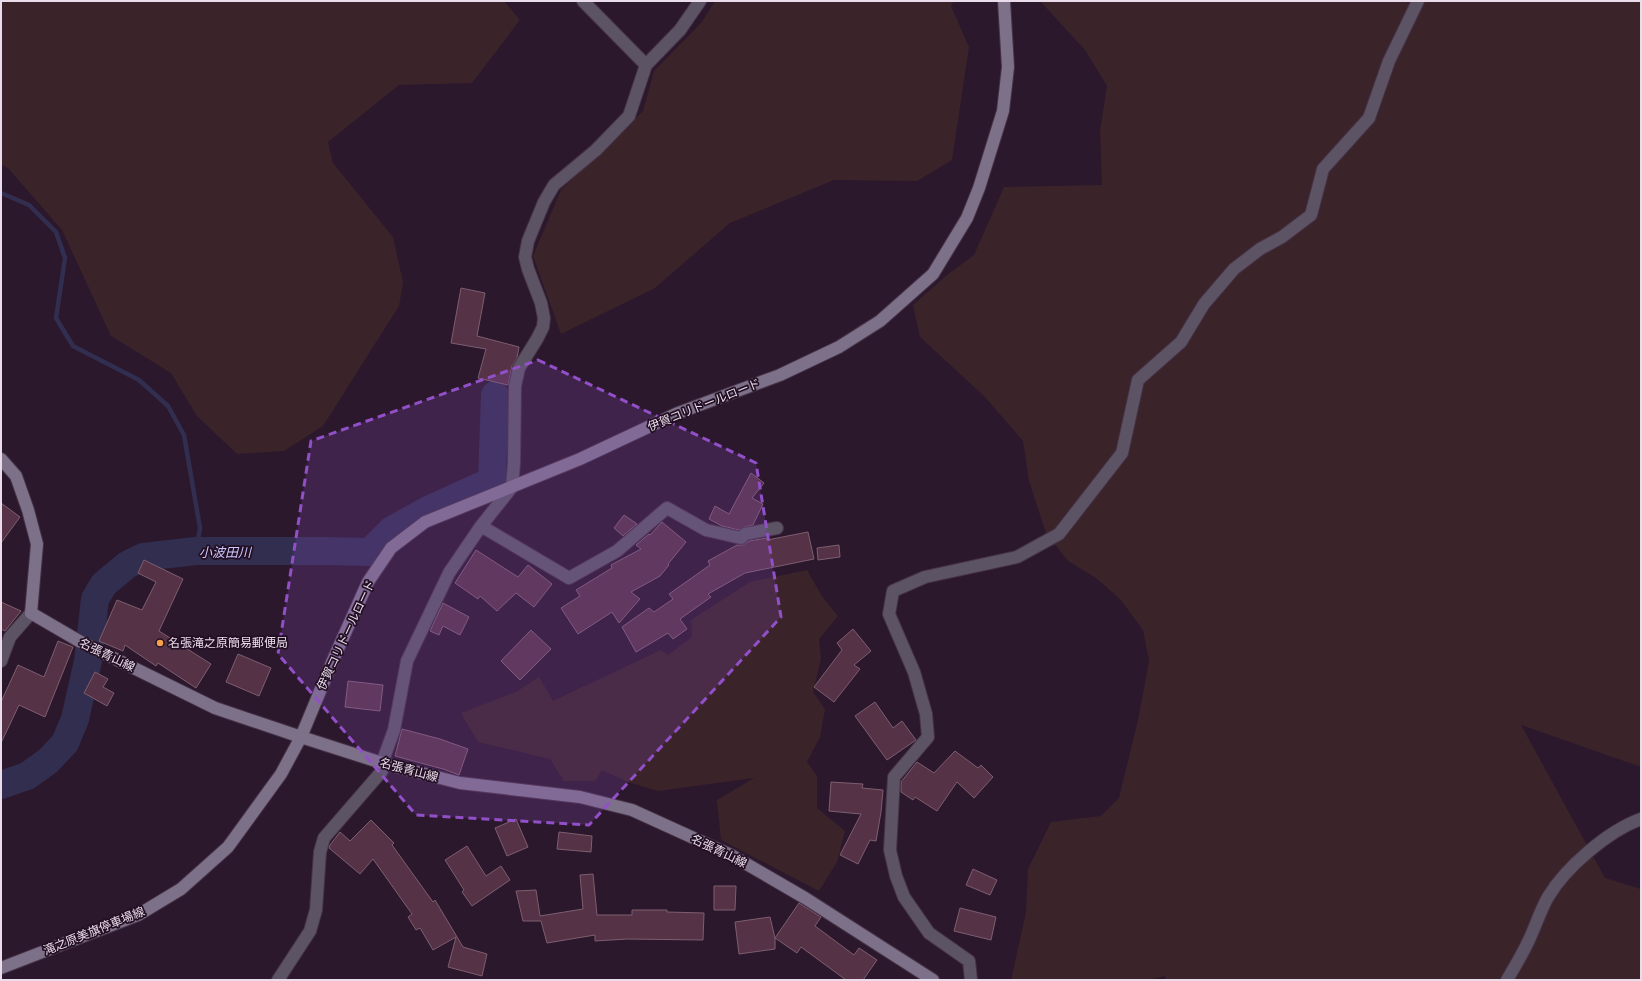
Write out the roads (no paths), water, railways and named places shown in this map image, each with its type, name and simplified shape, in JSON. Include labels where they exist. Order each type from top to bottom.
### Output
[{"type":"main road","name":"伊賀コリドールロード","points":[[301,737],[368,582],[392,548],[425,522],[580,458],[678,413],[780,375],[839,347],[880,321],[933,274],[967,218],[979,188],[1003,111],[1008,67],[1004,1]]},
{"type":"main road","points":[[1,459],[16,476],[28,510],[37,544],[31,613]]},
{"type":"main road","name":"名張青山線","points":[[31,613],[79,641],[215,708],[301,737],[382,763],[460,783],[580,797],[632,810],[731,855],[805,898],[933,980]]},
{"type":"main road","name":"滝之原美旗停車場線","points":[[1,968],[138,915],[181,889],[228,847],[281,774],[301,737]]},
{"type":"street","points":[[583,1],[646,65]]},
{"type":"street","points":[[278,980],[310,932],[316,910],[320,852],[324,838],[382,771],[382,763],[394,730],[407,661],[449,573],[481,526],[512,487],[514,463],[515,386],[519,368],[543,327],[544,318],[541,303],[525,257],[528,241],[544,202],[554,185],[596,150],[629,116],[646,65],[680,30],[700,1]]},
{"type":"street","points":[[971,980],[970,961],[929,933],[904,897],[896,876],[890,850],[894,777],[928,737],[926,714],[914,672],[889,614],[893,591],[925,577],[1017,557],[1059,534],[1122,454],[1138,380],[1181,342],[1204,304],[1234,269],[1260,249],[1282,238],[1311,215],[1323,169],[1369,118],[1389,61],[1418,1]]},
{"type":"street","points":[[481,526],[569,578],[617,551],[667,508],[706,530],[741,538],[745,534],[777,528]]},
{"type":"street","points":[[1,661],[10,637],[31,613]]},
{"type":"street","points":[[1507,980],[1528,943],[1548,897],[1567,874],[1588,852],[1611,834],[1630,823],[1641,819]]},
{"type":"waterway","points":[[1,193],[29,205],[56,232],[65,258],[56,318],[73,346],[139,380],[168,406],[184,435],[200,528],[196,551]]},
{"type":"waterway","name":"小波田川","points":[[1,785],[27,776],[48,761],[65,743],[75,719],[88,661],[95,599],[104,584],[127,565],[143,557],[196,551],[370,552],[392,530],[428,510],[492,481],[495,395]]},
{"type":"place","name":"名張滝之原簡易郵便局","points":[[160,643]]}]
